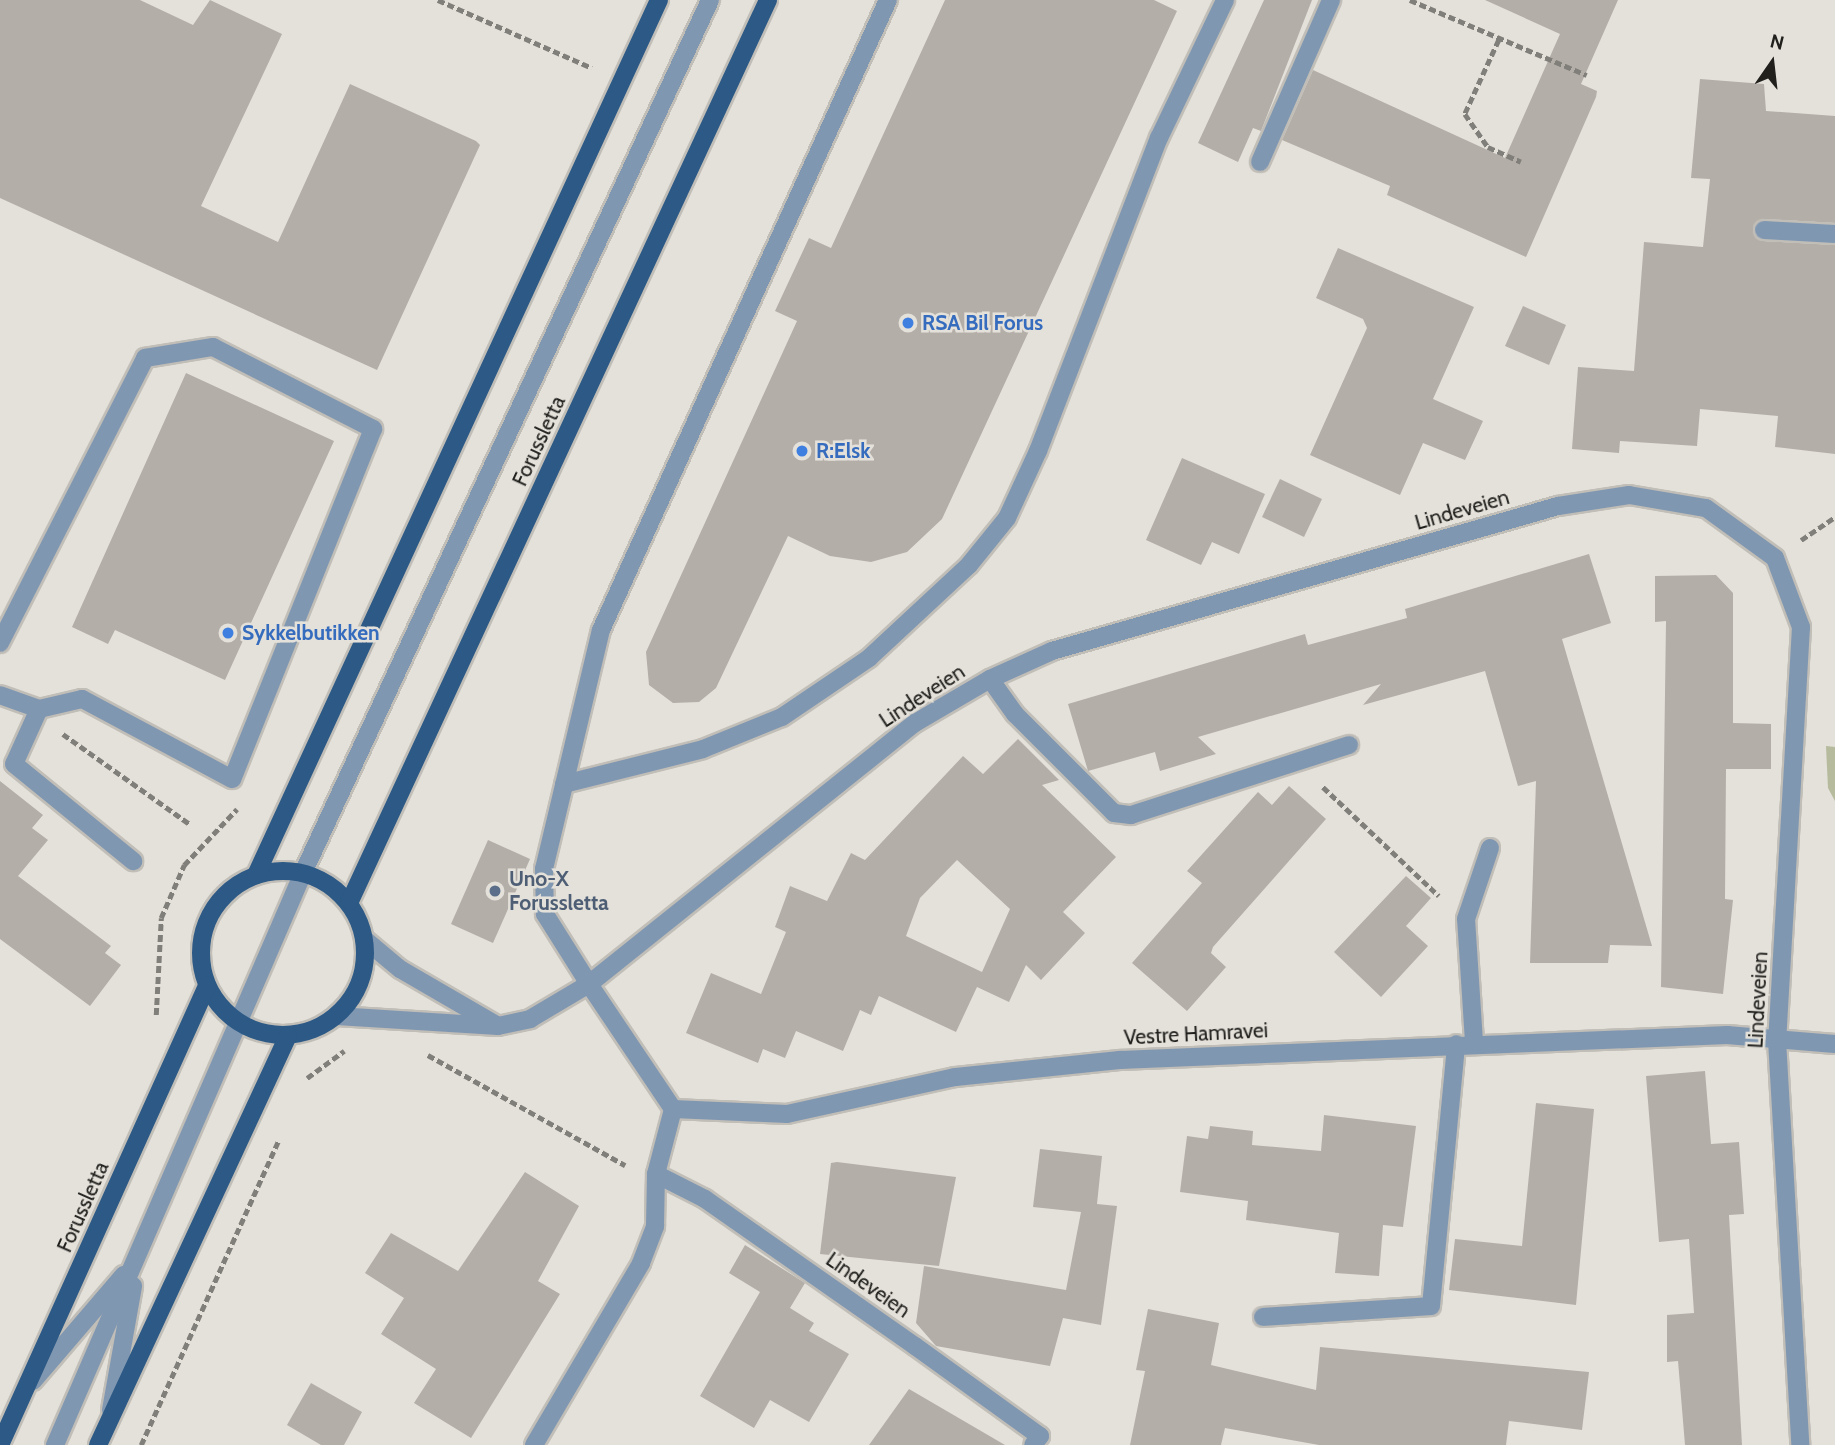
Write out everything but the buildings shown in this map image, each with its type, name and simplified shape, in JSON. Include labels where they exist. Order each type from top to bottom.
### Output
[{"type":"main road","points":[[207,986],[239,1024],[288,1036],[337,1016],[358,985],[364,939],[350,901],[303,873],[257,875],[660,0]]},
{"type":"main road","name":"Forussletta","points":[[350,901],[768,0]]},
{"type":"main road","name":"Forussletta","points":[[0,1445],[33,1381],[207,986],[203,930],[219,901],[257,875]]},
{"type":"main road","points":[[98,1445],[288,1036]]},
{"type":"street","points":[[55,1445],[138,1259],[303,873],[710,0]]},
{"type":"street","points":[[534,1445],[641,1263],[655,1226],[656,1174],[673,1109],[545,914],[544,869],[601,630],[888,0]]},
{"type":"street","points":[[564,785],[703,749],[782,717],[869,658],[969,565],[1007,518],[1038,451],[1160,138],[1225,0]]},
{"type":"street","points":[[1260,162],[1331,0]]},
{"type":"street","points":[[1764,230],[1835,234]]},
{"type":"street","points":[[0,643],[145,358],[213,347],[373,429],[232,779],[82,699],[39,709],[0,695]]},
{"type":"street","name":"Lindeveien","points":[[337,1016],[498,1026],[530,1019],[589,984],[915,723],[990,679],[1052,651],[1558,506],[1618,496],[1706,509],[1775,558],[1801,627],[1777,1040],[1800,1445]]},
{"type":"street","points":[[990,679],[1015,714],[1114,813],[1131,815],[1349,745]]},
{"type":"street","points":[[39,709],[13,764],[133,861]]},
{"type":"street","points":[[1263,1317],[1431,1306],[1465,1043],[1466,919],[1490,848]]},
{"type":"street","points":[[364,939],[400,969],[498,1026]]},
{"type":"street","name":"Vestre Hamravei","points":[[673,1109],[787,1114],[954,1077],[1120,1060],[1465,1043],[1727,1035],[1835,1044]]},
{"type":"street","name":"Lindeveien","points":[[656,1174],[705,1199],[915,1346],[1040,1436],[1033,1445]]},
{"type":"street","points":[[33,1381],[138,1259]]},
{"type":"street","points":[[109,1421],[138,1259]]},
{"type":"path","points":[[438,0],[593,68]]},
{"type":"path","points":[[1410,0],[1587,75]]},
{"type":"path","points":[[1500,40],[1465,114],[1488,147],[1521,162]]},
{"type":"path","points":[[1775,558],[1835,517]]},
{"type":"path","points":[[39,709],[78,749],[191,825]]},
{"type":"path","points":[[1300,759],[1350,815],[1466,919]]},
{"type":"path","points":[[154,1028],[162,981],[161,918],[184,865],[243,803]]},
{"type":"path","points":[[303,1086],[335,1053],[359,1047]]},
{"type":"path","points":[[423,1052],[613,1162],[656,1174]]},
{"type":"path","points":[[141,1445],[280,1136]]},
{"type":"green space","points":[[1826,746],[1835,747],[1835,801],[1828,788]]},
{"type":"place","name":"RSA Bil Forus","points":[[908,323]]},
{"type":"place","name":"R:Elsk","points":[[802,451]]},
{"type":"place","name":"Sykkelbutikken","points":[[228,633]]},
{"type":"place","name":"Uno-X Forussletta","points":[[495,891]]}]
